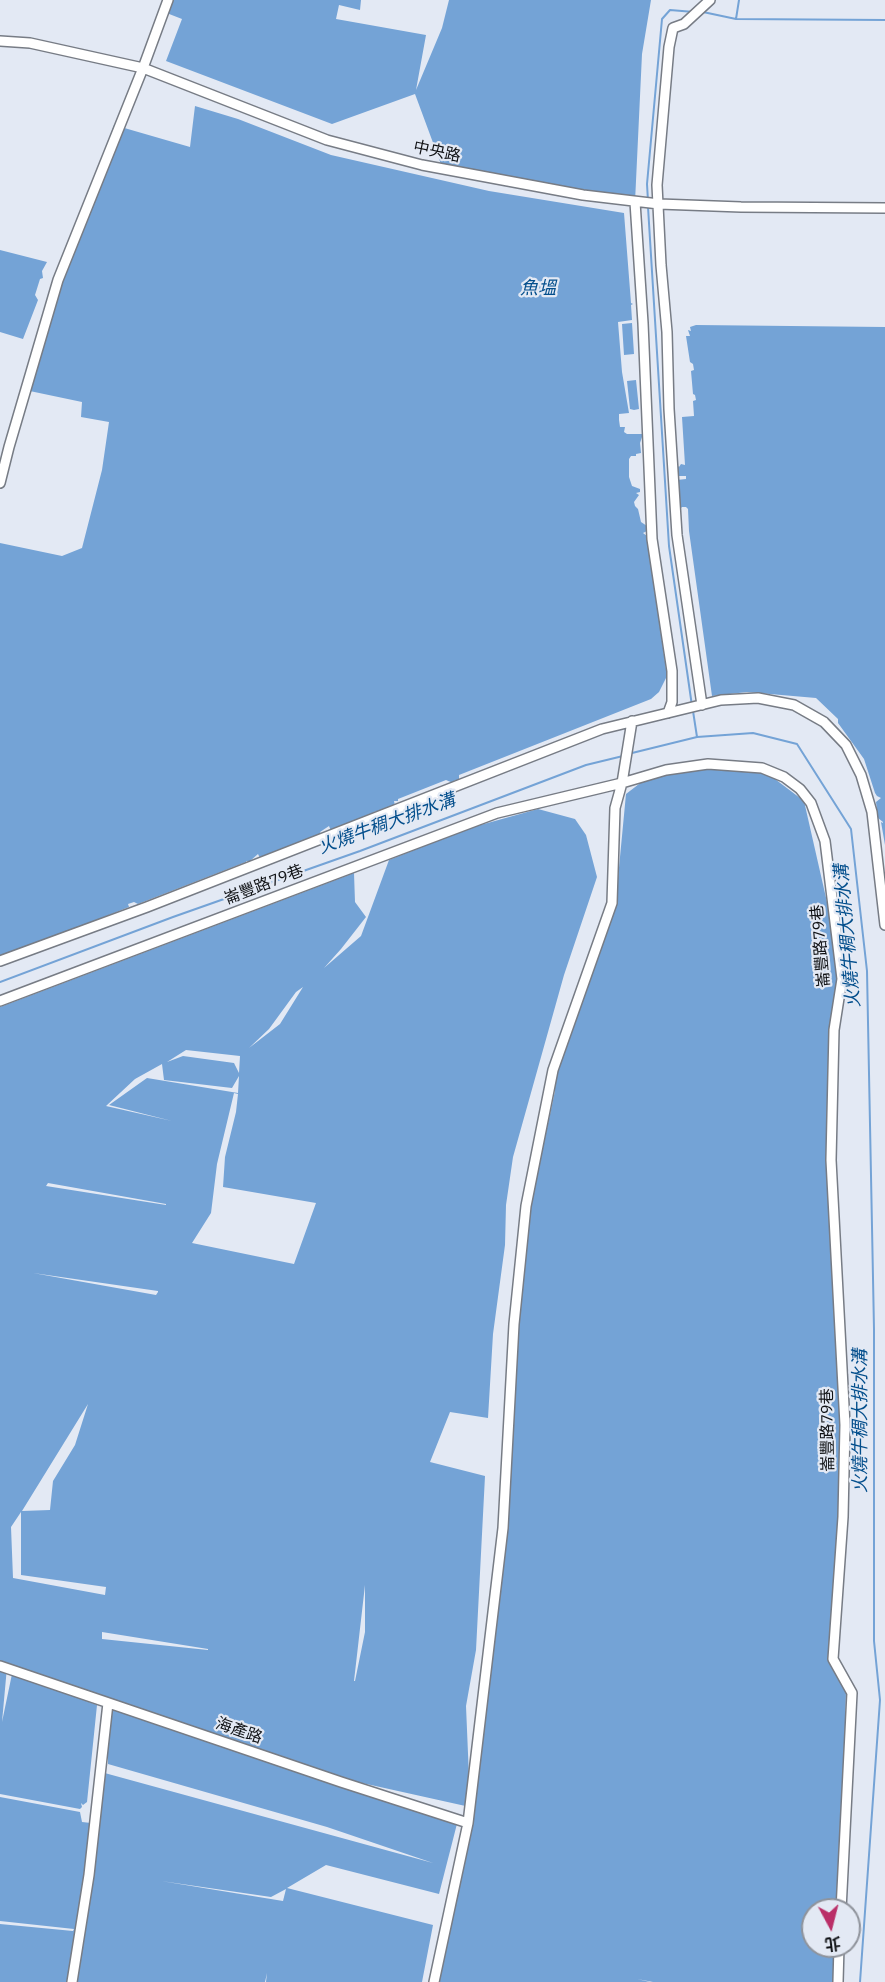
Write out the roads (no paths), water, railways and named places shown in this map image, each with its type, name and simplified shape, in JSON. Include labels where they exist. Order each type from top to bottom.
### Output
[{"type":"street","points":[[0,483],[58,280],[168,0]]},
{"type":"street","points":[[702,705],[677,535],[657,185],[669,47],[673,28],[684,24],[710,0]]},
{"type":"street","name":"中央路","points":[[0,41],[30,43],[143,68],[338,143],[422,165],[583,195],[659,204],[885,208]]},
{"type":"street","points":[[635,201],[643,323],[652,539],[672,671],[672,702],[668,713]]},
{"type":"street","points":[[0,961],[158,903],[602,729],[721,700],[758,698],[794,705],[824,722],[846,746],[861,775],[872,812],[885,926]]},
{"type":"street","points":[[434,1982],[468,1822],[502,1528],[514,1324],[526,1206],[553,1070],[612,903],[615,808],[622,783],[632,721]]},
{"type":"street","name":"崙豐路79巷","points":[[0,1002],[497,813],[666,770],[708,764],[762,768],[784,777],[800,789],[811,803],[825,842],[842,979],[834,1030],[831,1160],[845,1425],[843,1517],[833,1659],[852,1693],[842,1898]]},
{"type":"street","name":"海產路","points":[[0,1666],[341,1782],[468,1822]]},
{"type":"street","points":[[72,1982],[89,1875],[108,1703]]},
{"type":"street","points":[[838,1982],[839,1958]]},
{"type":"water","points":[[169,0],[361,0],[360,10],[339,5],[336,19],[426,35],[416,90],[442,28],[449,0],[651,0],[642,54],[635,202],[442,167],[415,94],[332,124],[166,61],[182,19],[164,12]]},
{"type":"water","name":"魚塭","points":[[195,106],[238,119],[331,155],[489,191],[624,213],[631,303],[633,304],[631,305],[632,320],[618,322],[622,372],[629,413],[619,414],[619,420],[620,427],[625,427],[624,432],[627,434],[643,434],[640,443],[641,453],[629,459],[629,477],[632,486],[640,489],[640,492],[636,493],[639,495],[634,502],[641,522],[647,526],[647,531],[643,533],[647,536],[667,676],[659,692],[651,699],[459,775],[459,781],[455,780],[453,783],[446,780],[398,799],[394,801],[395,806],[378,813],[374,812],[375,814],[331,831],[329,826],[320,832],[321,834],[260,858],[258,854],[250,861],[138,904],[134,902],[128,904],[129,907],[0,958],[0,543],[62,556],[82,548],[102,470],[109,422],[81,417],[82,402],[25,390],[49,299],[114,125],[190,147]]},
{"type":"water","points":[[0,250],[47,262],[35,295],[38,300],[23,339],[0,332]]},
{"type":"water","points":[[632,323],[634,354],[624,355],[622,324]]},
{"type":"water","points":[[696,325],[885,327],[885,845],[881,822],[883,822],[878,818],[876,802],[881,798],[875,793],[864,759],[838,723],[838,719],[816,698],[747,692],[712,696],[689,531],[688,509],[682,507],[680,509],[677,480],[686,479],[686,476],[678,476],[677,465],[679,467],[681,464],[685,465],[682,417],[694,416],[693,401],[696,400],[693,394],[691,371],[694,370],[690,362],[686,336],[690,336],[688,330],[691,331],[690,327]]},
{"type":"water","points":[[636,380],[639,409],[634,410],[630,409],[627,381]]},
{"type":"water","points":[[721,763],[763,770],[804,801],[829,911],[839,982],[830,1032],[841,1412],[840,1501],[829,1657],[846,1692],[837,1898],[801,1898],[801,1958],[834,1958],[835,1982],[653,1982],[637,1979],[650,1982],[439,1982],[462,1867],[470,1807],[353,1781],[459,1816],[439,1894],[326,1865],[287,1888],[433,1925],[422,1982],[266,1982],[267,1973],[265,1982],[0,1982],[0,1924],[73,1931],[74,1929],[0,1921],[0,1797],[80,1812],[82,1822],[91,1823],[101,1772],[433,1863],[327,1827],[108,1764],[108,1703],[0,1662],[0,1007],[354,873],[355,902],[366,917],[324,968],[361,936],[389,860],[422,847],[423,841],[538,809],[575,819],[586,835],[597,877],[564,975],[513,1157],[506,1205],[505,1245],[493,1334],[488,1418],[450,1412],[430,1462],[485,1476],[476,1650],[466,1706],[470,1801],[500,1550],[522,1245],[555,1091],[545,1089],[575,993],[618,878],[626,794],[652,774]],"holes":[[[303,987],[280,1024],[249,1048],[269,1029],[296,992]],[[186,1050],[240,1056],[239,1073],[234,1063],[183,1056],[167,1062]],[[162,1064],[164,1080],[232,1088],[239,1076],[238,1093],[147,1078],[109,1105],[172,1121],[106,1106],[135,1079]],[[234,1093],[238,1094],[225,1157],[223,1187],[316,1203],[294,1264],[192,1243],[211,1213],[217,1164]],[[48,1183],[166,1205],[46,1186]],[[33,1273],[158,1291],[156,1295]],[[88,1404],[75,1445],[53,1481],[50,1510],[22,1511]],[[21,1512],[21,1575],[106,1587],[105,1595],[13,1578],[11,1527]],[[365,1585],[365,1632],[354,1681]],[[102,1632],[208,1650],[102,1639]],[[161,1881],[271,1897],[286,1889],[283,1901]]]},
{"type":"water","points":[[0,1665],[7,1667],[2,1722],[12,1674],[97,1705],[87,1802],[83,1805],[81,1803],[80,1809],[0,1794]]},
{"type":"waterway","points":[[736,19],[739,0]]},
{"type":"waterway","points":[[648,201],[647,184],[662,19],[670,10],[694,12]]},
{"type":"waterway","points":[[703,12],[736,19],[885,20]]},
{"type":"waterway","points":[[648,207],[669,546],[692,706]]},
{"type":"waterway","points":[[693,711],[697,737]]},
{"type":"waterway","name":"火燒牛稠大排水溝","points":[[628,754],[697,737],[753,733],[797,744],[851,829],[867,971],[874,1329],[874,1641],[880,1700],[860,1982]]},
{"type":"waterway","name":"火燒牛稠大排水溝","points":[[0,982],[173,917],[360,851],[586,765],[623,756]]}]
